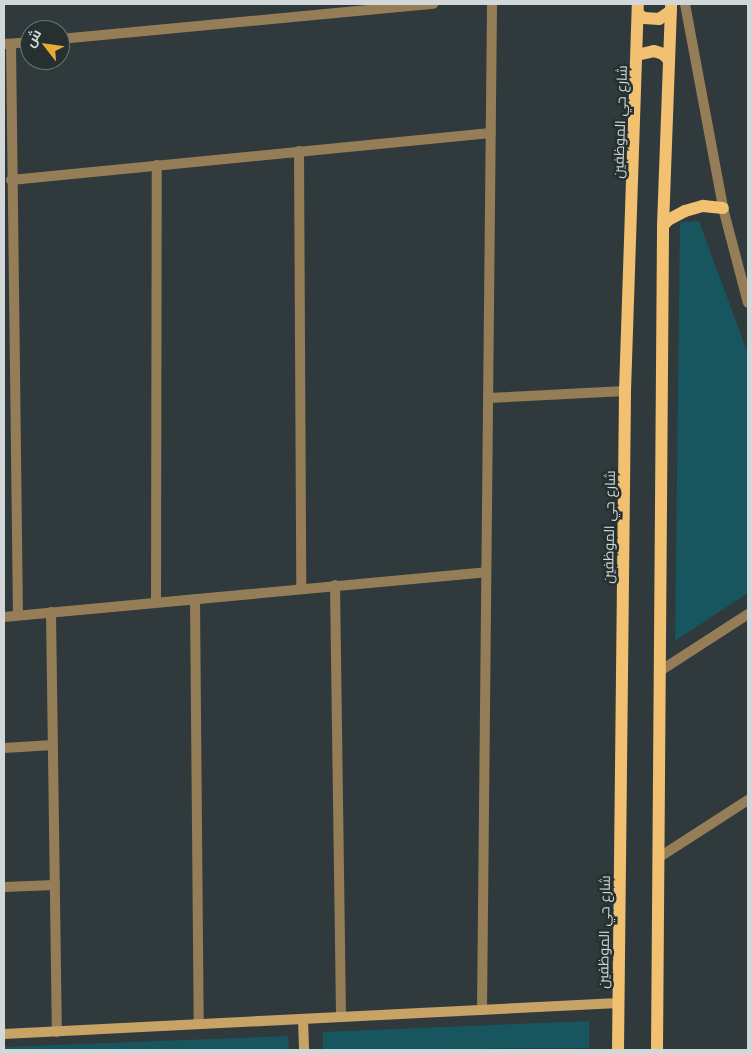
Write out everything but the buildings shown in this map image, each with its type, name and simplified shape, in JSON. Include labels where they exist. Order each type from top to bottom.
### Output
[{"type":"main road","points":[[638,9],[644,18],[658,19],[671,8]]},
{"type":"main road","points":[[657,1050],[662,226],[671,8]]},
{"type":"main road","name":"شارع حي الموظفين","points":[[618,1050],[625,391],[638,9]]},
{"type":"main road","points":[[637,55],[654,51],[663,54],[669,60]]},
{"type":"main road","points":[[662,226],[685,210],[703,206],[723,208]]},
{"type":"street","points":[[70,38],[433,4]]},
{"type":"street","points":[[482,1010],[492,4]]},
{"type":"street","points":[[685,4],[723,208],[748,303]]},
{"type":"street","points":[[18,615],[12,180],[7,125],[7,44],[20,43]]},
{"type":"street","points":[[12,180],[491,133]]},
{"type":"street","points":[[299,151],[300,589]]},
{"type":"street","points":[[156,602],[157,165]]},
{"type":"street","points":[[488,398],[625,391]]},
{"type":"street","points":[[4,617],[486,572]]},
{"type":"street","points":[[335,586],[342,1017]]},
{"type":"street","points":[[195,599],[199,1024]]},
{"type":"street","points":[[51,612],[57,1032]]},
{"type":"street","points":[[660,671],[748,614]]},
{"type":"street","points":[[4,748],[53,744]]},
{"type":"street","points":[[658,858],[748,800]]},
{"type":"street","points":[[4,887],[55,885]]},
{"type":"street","points":[[4,1034],[618,1004]]},
{"type":"street","points":[[303,1019],[304,1050]]},
{"type":"shaded area","points":[[699,221],[748,354],[748,593],[675,641],[680,222]]},
{"type":"shaded area","points":[[589,1021],[589,1048],[323,1050],[323,1032]]},
{"type":"shaded area","points":[[288,1036],[289,1050],[4,1050],[4,1047]]}]
